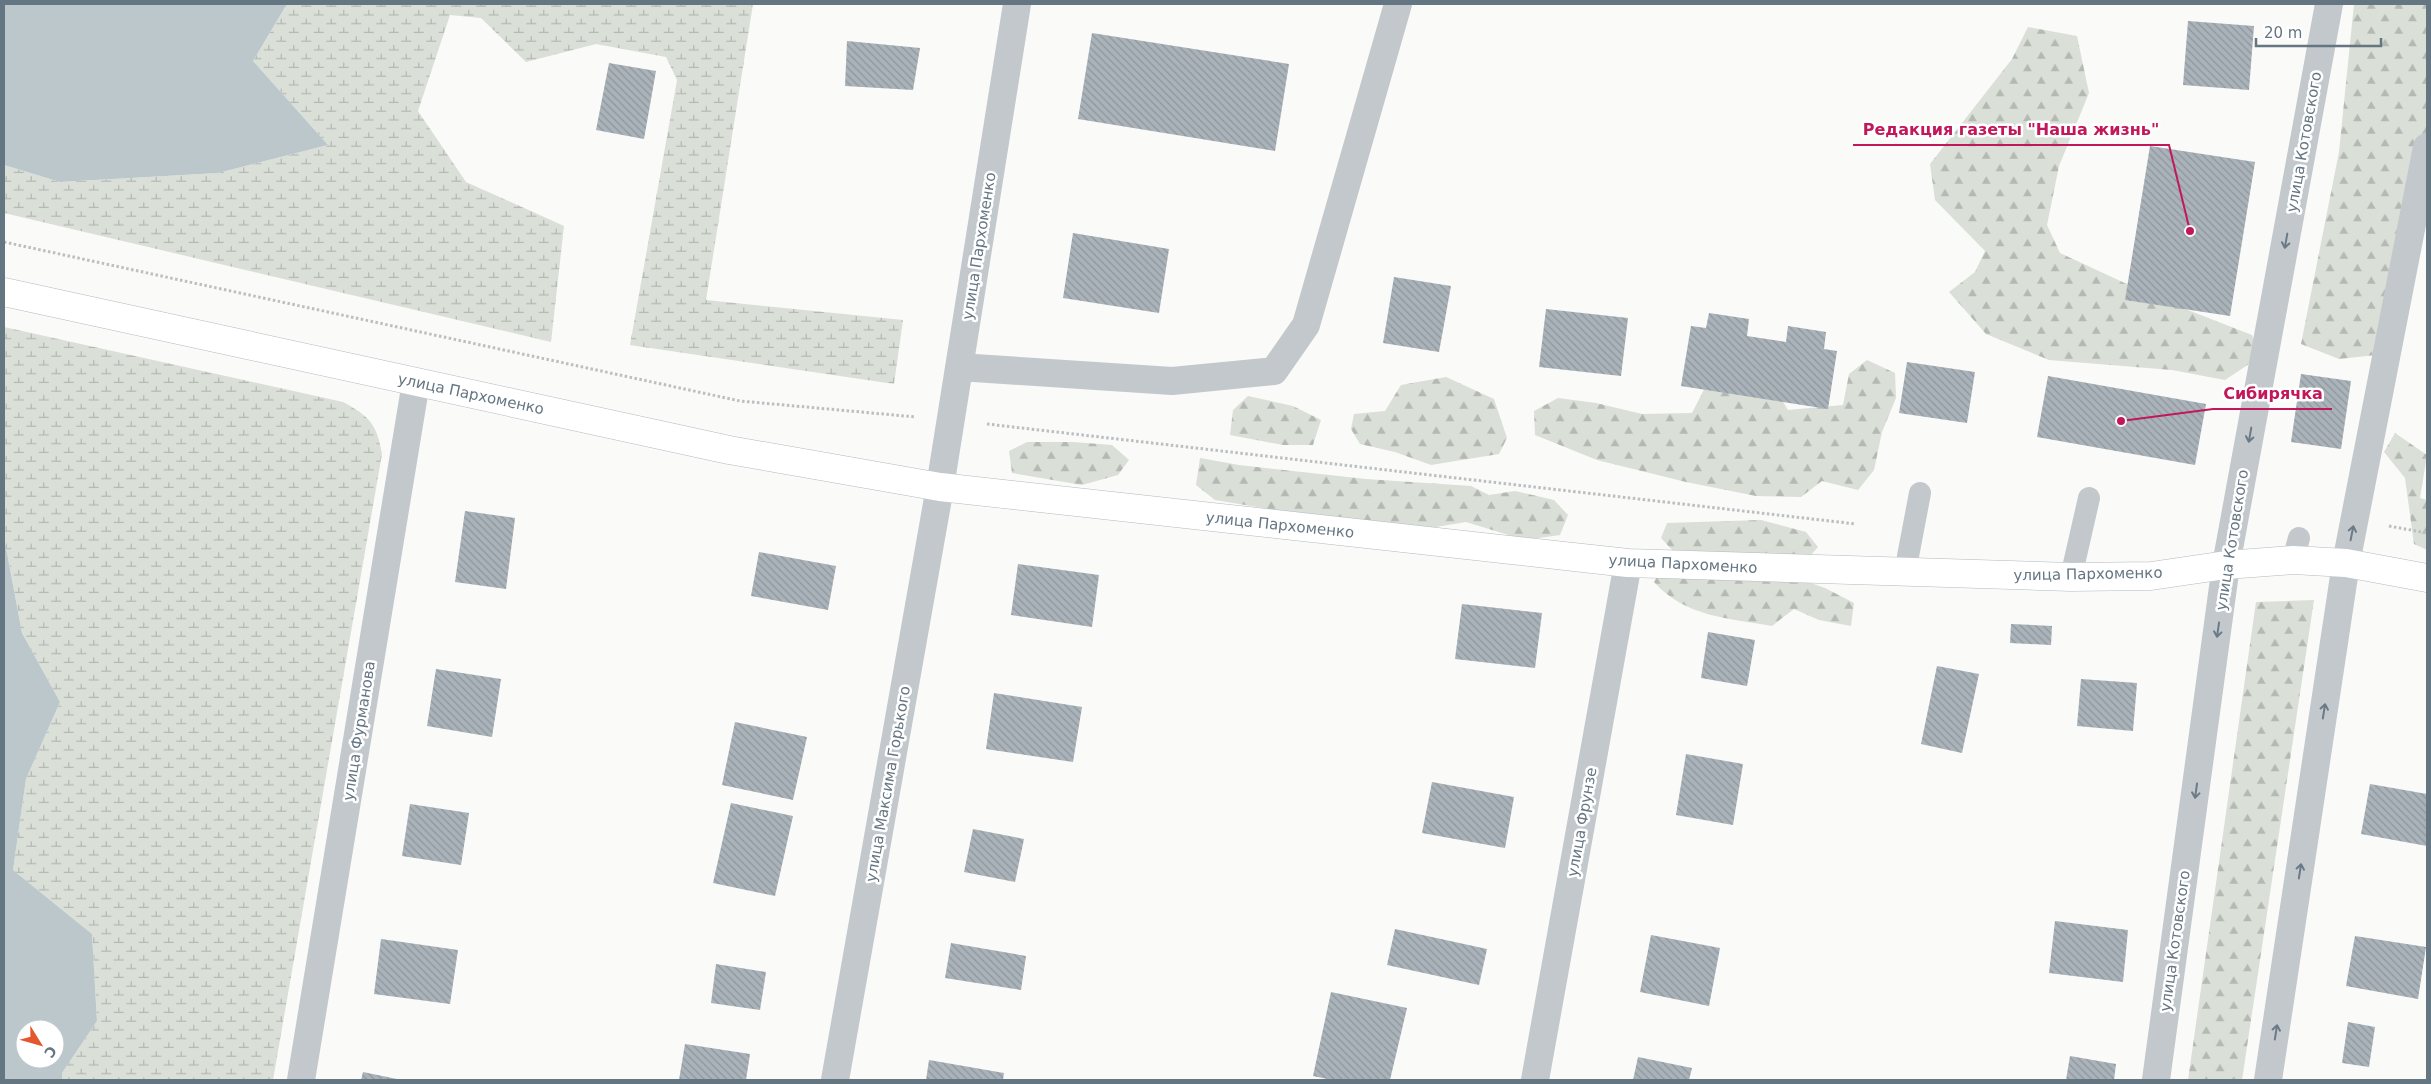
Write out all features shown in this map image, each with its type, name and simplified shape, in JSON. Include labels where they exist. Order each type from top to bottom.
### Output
[{"type":"street","name":"улица Пархоменко","points":[[940,487],[1017,4]]},
{"type":"street","points":[[959,367],[1172,381],[1274,371],[1306,325],[1398,4]]},
{"type":"street","name":"улица Котовского","points":[[2156,1080],[2226,564],[2329,4]]},
{"type":"street","points":[[2268,1080],[2346,563],[2427,147]]},
{"type":"street","name":"улица Пархоменко","points":[[4,292],[729,450],[940,487],[1628,563],[2071,578],[2151,576],[2226,564],[2296,549],[2346,563],[2427,578]]},
{"type":"street","name":"улица Фурманова","points":[[301,1080],[416,382]]},
{"type":"street","name":"улица Максима Горького","points":[[835,1080],[940,487]]},
{"type":"street","name":"улица Фрунзе","points":[[1535,1080],[1628,563]]},
{"type":"lane","points":[[1905,572],[1920,493]]},
{"type":"lane","points":[[2071,578],[2088,498]]},
{"type":"green space","points":[[287,4],[753,4],[706,300],[903,320],[894,384],[630,345],[677,80],[666,57],[596,44],[526,62],[481,18],[450,15],[418,111],[466,182],[564,226],[551,342],[4,213],[4,165],[60,182],[218,173],[328,145],[253,61]]},
{"type":"green space","points":[[2354,4],[2427,4],[2427,168],[2376,355],[2339,359],[2301,344],[2339,152]]},
{"type":"green space","points":[[2028,27],[2077,36],[2089,93],[2059,166],[2047,225],[2060,253],[2157,298],[2252,335],[2261,356],[2225,380],[2172,370],[2049,360],[1986,334],[1949,292],[1975,272],[1985,251],[1935,200],[1930,164],[2012,59]]},
{"type":"green space","points":[[4,327],[343,402],[365,417],[374,428],[382,454],[273,1080],[62,1080],[62,1073],[97,1021],[92,934],[13,870],[26,779],[60,702],[22,633],[4,537]]},
{"type":"green space","points":[[1867,360],[1895,373],[1896,398],[1882,432],[1874,470],[1858,490],[1822,481],[1801,497],[1756,496],[1686,482],[1597,460],[1535,435],[1534,411],[1558,398],[1596,403],[1642,414],[1692,413],[1713,372],[1771,383],[1788,410],[1843,405],[1849,374]]},
{"type":"green space","points":[[1446,377],[1494,399],[1507,438],[1499,454],[1431,465],[1395,452],[1360,444],[1351,429],[1354,414],[1385,411],[1401,385]]},
{"type":"green space","points":[[1248,396],[1293,406],[1321,420],[1313,445],[1283,445],[1230,435],[1233,410]]},
{"type":"green space","points":[[2395,433],[2427,455],[2420,498],[2427,500],[2427,550],[2414,544],[2405,478],[2384,452]]},
{"type":"green space","points":[[1027,442],[1073,442],[1112,445],[1129,460],[1118,475],[1082,485],[1012,473],[1009,451]]},
{"type":"green space","points":[[1200,458],[1239,465],[1366,479],[1471,486],[1489,495],[1515,491],[1554,500],[1568,515],[1560,535],[1525,540],[1466,522],[1406,532],[1215,500],[1196,485]]},
{"type":"green space","points":[[1761,520],[1806,532],[1818,547],[1809,557],[1785,554],[1761,557],[1799,579],[1825,588],[1854,603],[1851,626],[1819,620],[1794,609],[1772,626],[1724,618],[1679,603],[1654,582],[1673,551],[1661,538],[1667,523]]},
{"type":"green space","points":[[2314,600],[2242,1080],[2188,1080],[2256,602]]},
{"type":"shaded area","points":[[4,4],[287,4],[253,61],[328,145],[218,173],[60,182],[4,165]]},
{"type":"shaded area","points":[[4,537],[22,633],[60,702],[26,779],[13,870],[92,934],[97,1021],[65,1069],[65,1019],[15,1019],[15,1069],[65,1069],[62,1073],[62,1080],[4,1080]]},
{"type":"building","points":[[2188,21],[2254,26],[2249,90],[2183,85]]},
{"type":"building","points":[[1092,33],[1289,64],[1275,151],[1078,119]]},
{"type":"building","points":[[847,41],[920,48],[913,90],[845,86]]},
{"type":"building","points":[[609,63],[656,71],[644,139],[596,130]]},
{"type":"building","points":[[2150,146],[2255,162],[2230,316],[2125,300]]},
{"type":"building","points":[[1073,233],[1169,249],[1159,313],[1063,298]]},
{"type":"building","points":[[1394,277],[1451,286],[1439,352],[1383,343]]},
{"type":"building","points":[[1546,309],[1628,318],[1621,376],[1539,367]]},
{"type":"building","points":[[1709,313],[1749,319],[1747,336],[1786,342],[1788,326],[1826,332],[1824,349],[1837,351],[1828,409],[1681,386],[1691,326],[1706,328]]},
{"type":"building","points":[[1907,362],[1975,372],[1967,423],[1899,413]]},
{"type":"building","points":[[2301,374],[2351,381],[2341,449],[2291,442]]},
{"type":"building","points":[[2048,376],[2206,404],[2195,465],[2037,437]]},
{"type":"building","points":[[465,511],[515,518],[506,589],[455,582]]},
{"type":"building","points":[[759,552],[836,566],[828,610],[751,596]]},
{"type":"building","points":[[1018,564],[1099,575],[1092,627],[1011,615]]},
{"type":"building","points":[[1462,604],[1542,613],[1535,668],[1455,659]]},
{"type":"building","points":[[2011,624],[2052,626],[2051,645],[2010,643]]},
{"type":"building","points":[[1708,632],[1755,640],[1747,686],[1701,678]]},
{"type":"building","points":[[1937,666],[1979,674],[1962,753],[1921,744]]},
{"type":"building","points":[[436,669],[501,679],[492,737],[427,726]]},
{"type":"building","points":[[2081,679],[2137,683],[2133,731],[2077,726]]},
{"type":"building","points":[[994,693],[1082,707],[1073,762],[986,749]]},
{"type":"building","points":[[735,722],[807,737],[793,800],[722,785]]},
{"type":"building","points":[[1686,754],[1743,764],[1733,825],[1676,815]]},
{"type":"building","points":[[1432,782],[1514,797],[1505,848],[1422,833]]},
{"type":"building","points":[[2370,784],[2427,794],[2427,846],[2361,834]]},
{"type":"building","points":[[731,803],[793,816],[775,896],[713,883]]},
{"type":"building","points":[[410,804],[469,813],[461,865],[402,856]]},
{"type":"building","points":[[973,829],[1024,839],[1015,882],[964,872]]},
{"type":"building","points":[[2055,921],[2128,930],[2123,982],[2049,973]]},
{"type":"building","points":[[1395,929],[1487,949],[1479,985],[1387,965]]},
{"type":"building","points":[[1651,935],[1720,948],[1709,1006],[1640,992]]},
{"type":"building","points":[[2355,936],[2426,947],[2418,999],[2346,986]]},
{"type":"building","points":[[381,939],[458,950],[450,1004],[374,994]]},
{"type":"building","points":[[951,943],[1026,956],[1021,990],[945,978]]},
{"type":"building","points":[[716,964],[766,972],[760,1010],[711,1003]]},
{"type":"building","points":[[1331,992],[1407,1008],[1390,1080],[1332,1080],[1313,1076]]},
{"type":"building","points":[[2348,1022],[2375,1027],[2369,1067],[2342,1063]]},
{"type":"building","points":[[685,1044],[750,1054],[746,1080],[679,1080]]},
{"type":"building","points":[[2070,1056],[2116,1064],[2114,1080],[2066,1080]]},
{"type":"building","points":[[1638,1057],[1692,1068],[1689,1080],[1633,1080]]},
{"type":"building","points":[[929,1060],[1004,1073],[1003,1080],[926,1080]]},
{"type":"building","points":[[363,1072],[397,1079],[397,1080],[361,1080]]},
{"type":"place","name":"Редакция газеты \"Наша жизнь\"","points":[[2190,231]]},
{"type":"place","name":"Сибирячка","points":[[2121,421]]}]
